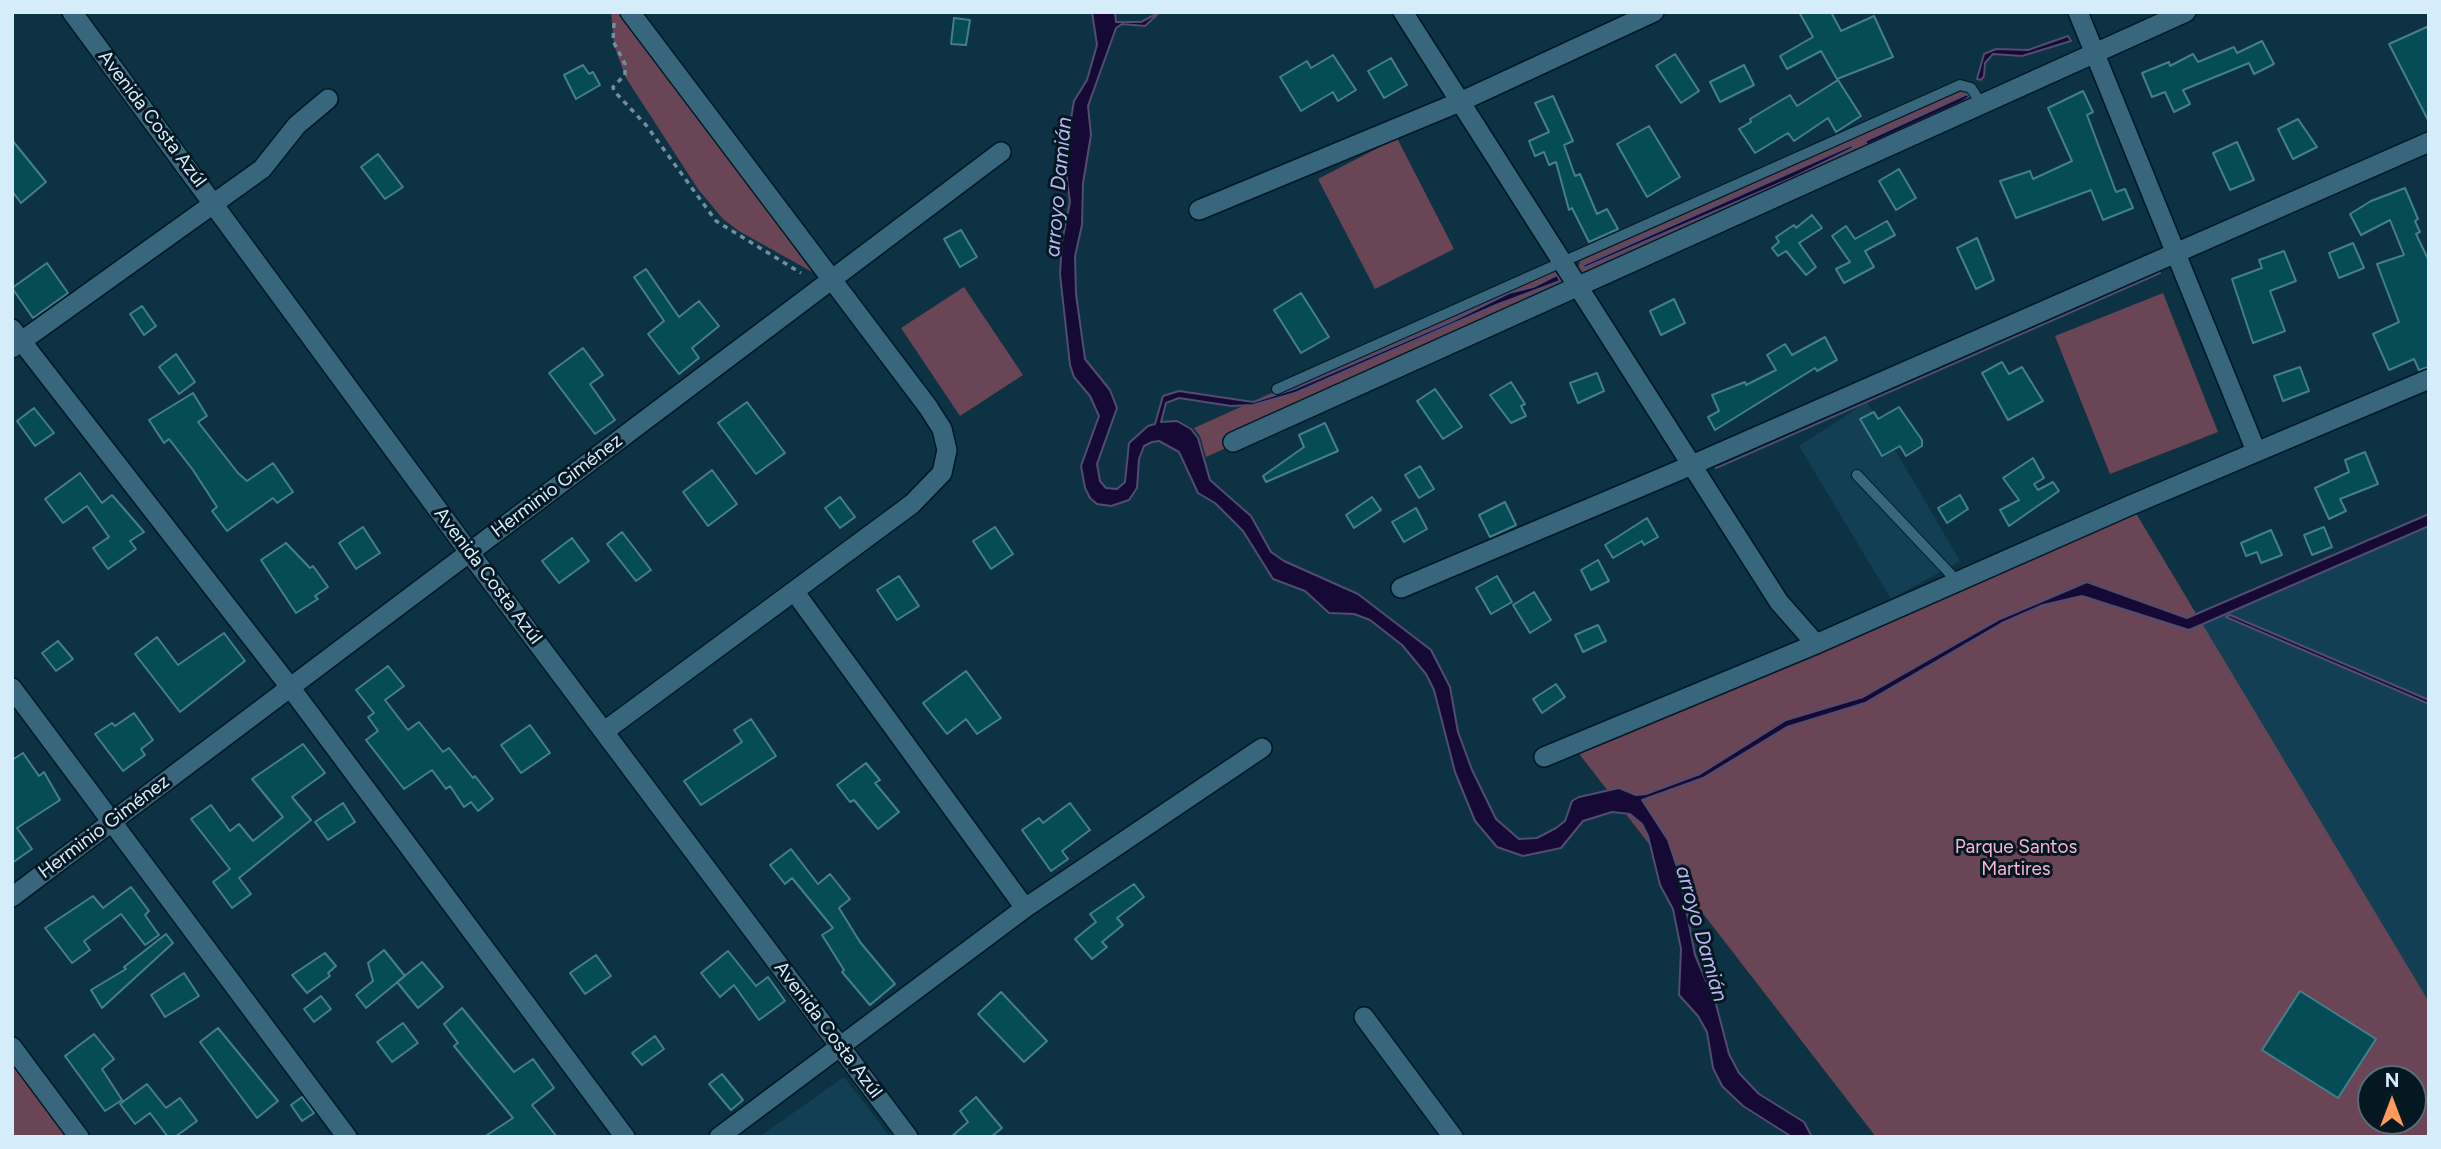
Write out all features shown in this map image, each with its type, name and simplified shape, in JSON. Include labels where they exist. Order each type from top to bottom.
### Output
[{"type":"street","name":"Avenida Costa Azúl","points":[[72,12],[469,552],[606,730],[908,1137]]},
{"type":"street","points":[[606,730],[912,504],[942,473],[947,450],[942,429],[928,407],[630,12]]},
{"type":"street","points":[[1403,12],[1779,602],[1816,644]]},
{"type":"street","points":[[1199,210],[1462,102],[1654,12]]},
{"type":"street","points":[[2078,12],[2256,451]]},
{"type":"street","points":[[1233,442],[2186,12]]},
{"type":"street","points":[[328,99],[297,125],[262,169],[216,205],[15,339],[290,687],[625,1137]]},
{"type":"street","points":[[1401,588],[2429,142]]},
{"type":"street","name":"Herminio Giménez","points":[[12,897],[1001,152]]},
{"type":"street","points":[[1544,757],[1816,644],[2256,451],[2429,379]]},
{"type":"street","points":[[794,591],[1025,908]]},
{"type":"street","points":[[12,688],[347,1137]]},
{"type":"street","points":[[719,1137],[1025,908],[1262,748]]},
{"type":"street","points":[[1364,1017],[1452,1137]]},
{"type":"street","points":[[12,1047],[79,1137]]},
{"type":"lane","points":[[1277,389],[1960,85],[1971,88],[1982,105]]},
{"type":"lane","points":[[1857,475],[1957,581]]},
{"type":"path","points":[[610,12],[614,23],[613,41],[625,64],[625,75],[613,87],[614,91],[646,125],[716,221],[805,276],[815,291]]},
{"type":"shaded area","points":[[1092,12],[1115,12],[1116,22],[1141,22],[1160,12],[1145,26],[1122,24],[1116,28],[1088,106],[1091,135],[1083,183],[1082,225],[1075,256],[1076,294],[1085,359],[1110,390],[1117,408],[1097,464],[1100,481],[1106,488],[1117,489],[1125,482],[1129,443],[1148,426],[1155,424],[1163,396],[1179,391],[1253,402],[1294,389],[1452,321],[1509,293],[1533,287],[1557,275],[1560,281],[1496,305],[1295,393],[1253,405],[1231,406],[1179,398],[1166,403],[1161,422],[1177,421],[1191,429],[1198,438],[1210,480],[1251,516],[1271,552],[1284,561],[1358,594],[1431,650],[1450,687],[1458,732],[1472,770],[1496,819],[1519,839],[1537,838],[1556,828],[1565,821],[1572,801],[1579,797],[1619,788],[1636,795],[1646,794],[1700,774],[1786,720],[1863,697],[2000,619],[2087,582],[2187,618],[2429,514],[2429,526],[2189,630],[2082,596],[2043,605],[2002,623],[1865,703],[1787,727],[1703,778],[1642,800],[1668,840],[1679,873],[1695,955],[1716,1004],[1729,1054],[1739,1073],[1759,1094],[1804,1122],[1812,1137],[1792,1137],[1743,1106],[1722,1086],[1713,1068],[1707,1032],[1698,1016],[1679,995],[1681,949],[1673,909],[1660,885],[1648,836],[1642,824],[1630,814],[1612,812],[1583,821],[1561,848],[1523,856],[1497,847],[1475,821],[1455,772],[1434,690],[1426,674],[1402,645],[1370,620],[1354,614],[1329,613],[1305,591],[1273,579],[1243,531],[1215,503],[1198,493],[1179,452],[1159,441],[1144,446],[1139,459],[1137,488],[1129,500],[1111,506],[1097,504],[1090,498],[1085,488],[1081,466],[1099,416],[1090,396],[1074,377],[1070,365],[1060,274],[1062,242],[1070,202],[1066,170],[1070,124],[1074,101],[1087,80],[1097,45]]},
{"type":"shaded area","points":[[2068,36],[2071,41],[2022,56],[1993,54],[1985,63],[1984,76],[1981,80],[1977,79],[1984,54],[1996,49],[2028,50]]},
{"type":"shaded area","points":[[1967,94],[1969,97],[1962,102],[1867,145],[1865,141]]},
{"type":"shaded area","points":[[1852,145],[1853,148],[1794,177],[1584,268],[1583,265]]},
{"type":"shaded area","points":[[2159,270],[2160,273],[1716,468],[1715,465]]},
{"type":"shaded area","points":[[1867,402],[1960,561],[1891,599],[1799,446]]},
{"type":"shaded area","points":[[2429,517],[2429,1024],[2182,622]]},
{"type":"shaded area","points":[[2230,615],[2429,700],[2429,704],[2226,617]]},
{"type":"shaded area","points":[[844,1077],[890,1137],[759,1137]]},
{"type":"green space","points":[[611,12],[624,12],[812,272],[739,231],[723,219],[698,189],[626,78],[614,45]]},
{"type":"green space","points":[[1966,89],[1973,98],[1582,275],[1578,268],[1580,261]]},
{"type":"green space","points":[[1397,138],[1454,249],[1375,289],[1318,179]]},
{"type":"green space","points":[[1551,267],[1557,269],[1563,280],[1559,288],[1224,439],[1226,448],[1206,457],[1200,436],[1194,428]]},
{"type":"green space","points":[[964,287],[1023,375],[960,416],[901,328]]},
{"type":"green space","points":[[2163,293],[2218,432],[2110,474],[2055,336]]},
{"type":"green space","name":"Parque Santos Martires","points":[[2131,505],[2429,1002],[2429,1137],[1876,1137],[1570,742]]},
{"type":"green space","points":[[12,1064],[67,1137],[12,1137]]},
{"type":"building","points":[[1799,12],[1831,12],[1841,31],[1874,16],[1893,57],[1837,79],[1821,51],[1787,69],[1780,56],[1813,37]]},
{"type":"building","points":[[954,18],[970,20],[966,45],[951,44]]},
{"type":"building","points":[[2429,26],[2429,122],[2389,44]]},
{"type":"building","points":[[2262,41],[2274,64],[2254,74],[2249,63],[2183,90],[2190,104],[2174,112],[2165,92],[2152,97],[2142,73],[2169,62],[2170,66],[2193,54],[2198,62],[2234,47],[2237,53]]},
{"type":"building","points":[[1675,54],[1699,91],[1681,103],[1656,66]]},
{"type":"building","points":[[1333,55],[1356,90],[1338,101],[1333,92],[1301,111],[1280,77],[1307,61],[1311,68]]},
{"type":"building","points":[[1391,58],[1407,85],[1384,98],[1368,71]]},
{"type":"building","points":[[583,65],[589,74],[593,72],[600,85],[576,99],[564,75]]},
{"type":"building","points":[[1744,65],[1754,85],[1720,102],[1710,82]]},
{"type":"building","points":[[1838,80],[1861,116],[1836,132],[1828,118],[1794,141],[1788,133],[1755,153],[1739,129],[1751,122],[1750,119],[1790,95],[1797,106]]},
{"type":"building","points":[[2083,91],[2093,112],[2087,115],[2116,192],[2125,189],[2133,208],[2103,220],[2091,190],[2016,218],[2000,181],[2030,171],[2033,179],[2072,161],[2048,108]]},
{"type":"building","points":[[1553,96],[1573,141],[1564,145],[1575,176],[1580,174],[1597,214],[1607,209],[1618,229],[1589,242],[1572,208],[1569,210],[1556,162],[1549,165],[1544,152],[1535,156],[1529,141],[1549,132],[1535,103]]},
{"type":"building","points":[[2298,119],[2317,147],[2293,159],[2278,129]]},
{"type":"building","points":[[1649,126],[1680,177],[1647,197],[1617,144]]},
{"type":"building","points":[[12,140],[46,182],[21,203],[12,191]]},
{"type":"building","points":[[2237,142],[2254,180],[2230,190],[2213,153]]},
{"type":"building","points":[[378,154],[403,187],[385,199],[361,167]]},
{"type":"building","points":[[1899,169],[1916,198],[1896,210],[1879,181]]},
{"type":"building","points":[[2405,188],[2418,219],[2415,221],[2420,232],[2416,234],[2429,261],[2429,367],[2419,370],[2414,359],[2389,370],[2373,334],[2399,322],[2377,264],[2404,255],[2390,220],[2361,235],[2350,214],[2371,201]]},
{"type":"building","points":[[1812,215],[1822,228],[1799,243],[1816,267],[1806,275],[1786,251],[1778,256],[1772,248],[1779,242],[1776,237],[1794,225],[1796,228]]},
{"type":"building","points":[[1887,221],[1895,235],[1865,251],[1874,267],[1844,283],[1836,269],[1850,262],[1832,236],[1846,226],[1855,239]]},
{"type":"building","points":[[961,230],[977,257],[960,267],[944,239]]},
{"type":"building","points":[[1977,238],[1994,280],[1976,289],[1957,248]]},
{"type":"building","points":[[2353,243],[2364,268],[2339,278],[2329,253]]},
{"type":"building","points":[[2284,251],[2296,281],[2270,291],[2285,331],[2253,343],[2232,279],[2262,268],[2259,260]]},
{"type":"building","points":[[47,263],[68,293],[33,318],[12,288]]},
{"type":"building","points":[[646,269],[679,317],[699,301],[719,326],[692,348],[699,358],[679,374],[648,334],[664,321],[634,277]]},
{"type":"building","points":[[1301,293],[1329,337],[1301,353],[1274,310]]},
{"type":"building","points":[[1674,299],[1685,323],[1661,335],[1650,311]]},
{"type":"building","points":[[142,306],[156,326],[144,335],[130,314]]},
{"type":"building","points":[[1825,337],[1837,360],[1817,371],[1815,368],[1715,430],[1708,417],[1719,411],[1712,395],[1745,382],[1746,385],[1776,370],[1767,355],[1785,344],[1792,355]]},
{"type":"building","points":[[583,348],[603,375],[590,384],[615,420],[595,434],[549,373]]},
{"type":"building","points":[[176,354],[195,382],[179,394],[159,367]]},
{"type":"building","points":[[2002,362],[2009,374],[2022,367],[2043,401],[2008,420],[1982,373]]},
{"type":"building","points":[[2300,367],[2309,391],[2283,401],[2274,376]]},
{"type":"building","points":[[1597,373],[1604,391],[1578,403],[1570,383]]},
{"type":"building","points":[[1511,382],[1525,404],[1521,406],[1526,416],[1511,423],[1490,395]]},
{"type":"building","points":[[1435,389],[1462,427],[1443,439],[1417,401]]},
{"type":"building","points":[[193,393],[207,416],[198,422],[238,473],[247,481],[273,463],[293,492],[277,503],[273,498],[227,531],[212,511],[217,507],[193,470],[169,439],[164,443],[149,420]]},
{"type":"building","points":[[747,402],[785,453],[756,474],[718,423]]},
{"type":"building","points":[[1899,407],[1922,440],[1922,446],[1906,456],[1900,446],[1882,456],[1860,419],[1874,412],[1878,419]]},
{"type":"building","points":[[34,408],[54,433],[35,446],[17,421]]},
{"type":"building","points":[[1325,423],[1338,451],[1266,482],[1263,476],[1304,447],[1299,435]]},
{"type":"building","points":[[2365,452],[2378,484],[2340,499],[2346,511],[2329,519],[2315,488],[2349,472],[2345,460]]},
{"type":"building","points":[[2033,458],[2044,478],[2034,484],[2038,490],[2053,482],[2059,491],[2009,526],[2000,510],[2019,500],[2003,478]]},
{"type":"building","points":[[1420,466],[1434,489],[1419,498],[1405,475]]},
{"type":"building","points":[[712,470],[737,504],[708,526],[683,492]]},
{"type":"building","points":[[80,473],[102,503],[112,495],[144,532],[130,541],[136,549],[108,569],[93,548],[109,537],[87,506],[63,523],[45,499]]},
{"type":"building","points":[[1960,495],[1968,509],[1947,523],[1938,508]]},
{"type":"building","points":[[840,497],[855,517],[840,528],[825,508]]},
{"type":"building","points":[[1372,497],[1381,510],[1354,528],[1346,515]]},
{"type":"building","points":[[1505,502],[1516,525],[1490,537],[1479,515]]},
{"type":"building","points":[[1416,508],[1427,529],[1404,542],[1392,522]]},
{"type":"building","points":[[1647,518],[1658,537],[1644,545],[1642,541],[1613,558],[1605,545]]},
{"type":"building","points":[[363,527],[380,553],[356,569],[339,543]]},
{"type":"building","points":[[995,527],[1013,554],[991,569],[973,541]]},
{"type":"building","points":[[2324,527],[2332,547],[2312,555],[2304,535]]},
{"type":"building","points":[[2271,530],[2282,555],[2261,563],[2257,552],[2246,556],[2241,543]]},
{"type":"building","points":[[622,532],[651,570],[636,581],[607,544]]},
{"type":"building","points":[[572,538],[589,561],[559,583],[542,561]]},
{"type":"building","points":[[286,543],[310,568],[313,566],[328,587],[315,596],[318,599],[296,613],[261,560]]},
{"type":"building","points":[[1598,560],[1609,581],[1591,590],[1581,570]]},
{"type":"building","points":[[899,576],[919,606],[897,620],[877,590]]},
{"type":"building","points":[[1497,576],[1512,602],[1491,614],[1476,588]]},
{"type":"building","points":[[1534,592],[1551,620],[1530,633],[1513,605]]},
{"type":"building","points":[[1598,625],[1606,641],[1583,652],[1575,635]]},
{"type":"building","points":[[224,633],[245,661],[180,712],[135,654],[157,637],[178,665]]},
{"type":"building","points":[[58,641],[73,659],[56,671],[42,653]]},
{"type":"building","points":[[388,666],[404,686],[385,700],[408,730],[419,722],[443,752],[449,748],[473,778],[475,776],[493,799],[478,811],[471,802],[464,807],[450,786],[446,789],[432,770],[404,789],[366,740],[378,731],[368,717],[374,713],[356,690]]},
{"type":"building","points":[[966,671],[1001,718],[977,734],[966,719],[947,734],[923,703]]},
{"type":"building","points":[[1556,684],[1565,697],[1542,713],[1533,699]]},
{"type":"building","points":[[134,713],[153,740],[141,749],[145,755],[123,771],[95,734],[112,723],[115,726]]},
{"type":"building","points":[[751,719],[776,756],[701,805],[684,781],[742,742],[734,730]]},
{"type":"building","points":[[530,725],[550,753],[521,773],[501,745]]},
{"type":"building","points":[[303,744],[325,773],[292,797],[311,820],[239,878],[251,894],[232,908],[213,882],[230,869],[191,819],[211,805],[230,831],[239,824],[253,841],[283,817],[252,779]]},
{"type":"building","points":[[23,753],[39,776],[44,772],[60,800],[17,828],[32,849],[12,863],[12,760]]},
{"type":"building","points":[[866,763],[880,780],[875,783],[899,812],[878,829],[854,800],[850,802],[837,785]]},
{"type":"building","points":[[343,803],[355,822],[328,840],[315,822]]},
{"type":"building","points":[[1070,803],[1090,830],[1062,851],[1068,859],[1051,871],[1022,830],[1039,818],[1043,823]]},
{"type":"building","points":[[791,849],[818,884],[830,874],[850,899],[839,908],[860,942],[895,984],[870,1005],[842,972],[844,970],[822,935],[833,928],[792,878],[785,884],[770,865]]},
{"type":"building","points":[[1134,884],[1144,897],[1117,918],[1123,925],[1102,942],[1107,947],[1092,959],[1075,939],[1096,922],[1090,914]]},
{"type":"building","points":[[131,887],[149,911],[145,915],[159,935],[145,945],[121,914],[84,941],[90,950],[72,963],[45,928],[93,896],[103,908]]},
{"type":"building","points":[[166,934],[173,943],[102,1008],[91,990],[126,969],[124,967]]},
{"type":"building","points":[[384,950],[405,976],[366,1008],[356,995],[373,981],[368,963]]},
{"type":"building","points":[[728,951],[756,986],[768,977],[785,1001],[759,1020],[734,985],[720,997],[701,973]]},
{"type":"building","points":[[325,953],[336,966],[328,973],[330,976],[307,993],[292,975]]},
{"type":"building","points":[[596,955],[611,976],[585,994],[570,973]]},
{"type":"building","points":[[422,962],[443,987],[418,1008],[397,982]]},
{"type":"building","points":[[184,973],[199,996],[165,1017],[151,995]]},
{"type":"building","points":[[2300,991],[2376,1039],[2338,1098],[2262,1050]]},
{"type":"building","points":[[1001,992],[1047,1041],[1024,1062],[978,1014]]},
{"type":"building","points":[[321,996],[331,1009],[314,1022],[304,1009]]},
{"type":"building","points":[[462,1008],[514,1072],[533,1059],[554,1088],[532,1105],[557,1137],[484,1137],[513,1118],[454,1046],[458,1043],[444,1024]]},
{"type":"building","points":[[403,1023],[418,1043],[392,1062],[377,1042]]},
{"type":"building","points":[[218,1028],[278,1101],[257,1118],[200,1042]]},
{"type":"building","points":[[94,1034],[114,1059],[102,1069],[122,1100],[105,1111],[65,1056]]},
{"type":"building","points":[[655,1036],[664,1049],[642,1065],[632,1053]]},
{"type":"building","points":[[722,1074],[743,1100],[731,1110],[709,1084]]},
{"type":"building","points":[[147,1084],[166,1108],[180,1098],[197,1121],[175,1137],[168,1137],[150,1113],[135,1124],[120,1104]]},
{"type":"building","points":[[302,1097],[314,1113],[302,1121],[291,1105]]},
{"type":"building","points":[[976,1097],[1002,1128],[991,1137],[951,1137],[968,1122],[960,1111]]},
{"type":"water label","name":"arroyo Damián","points":[[1059,187]]},
{"type":"water label","name":"arroyo Damián","points":[[1701,934]]}]
